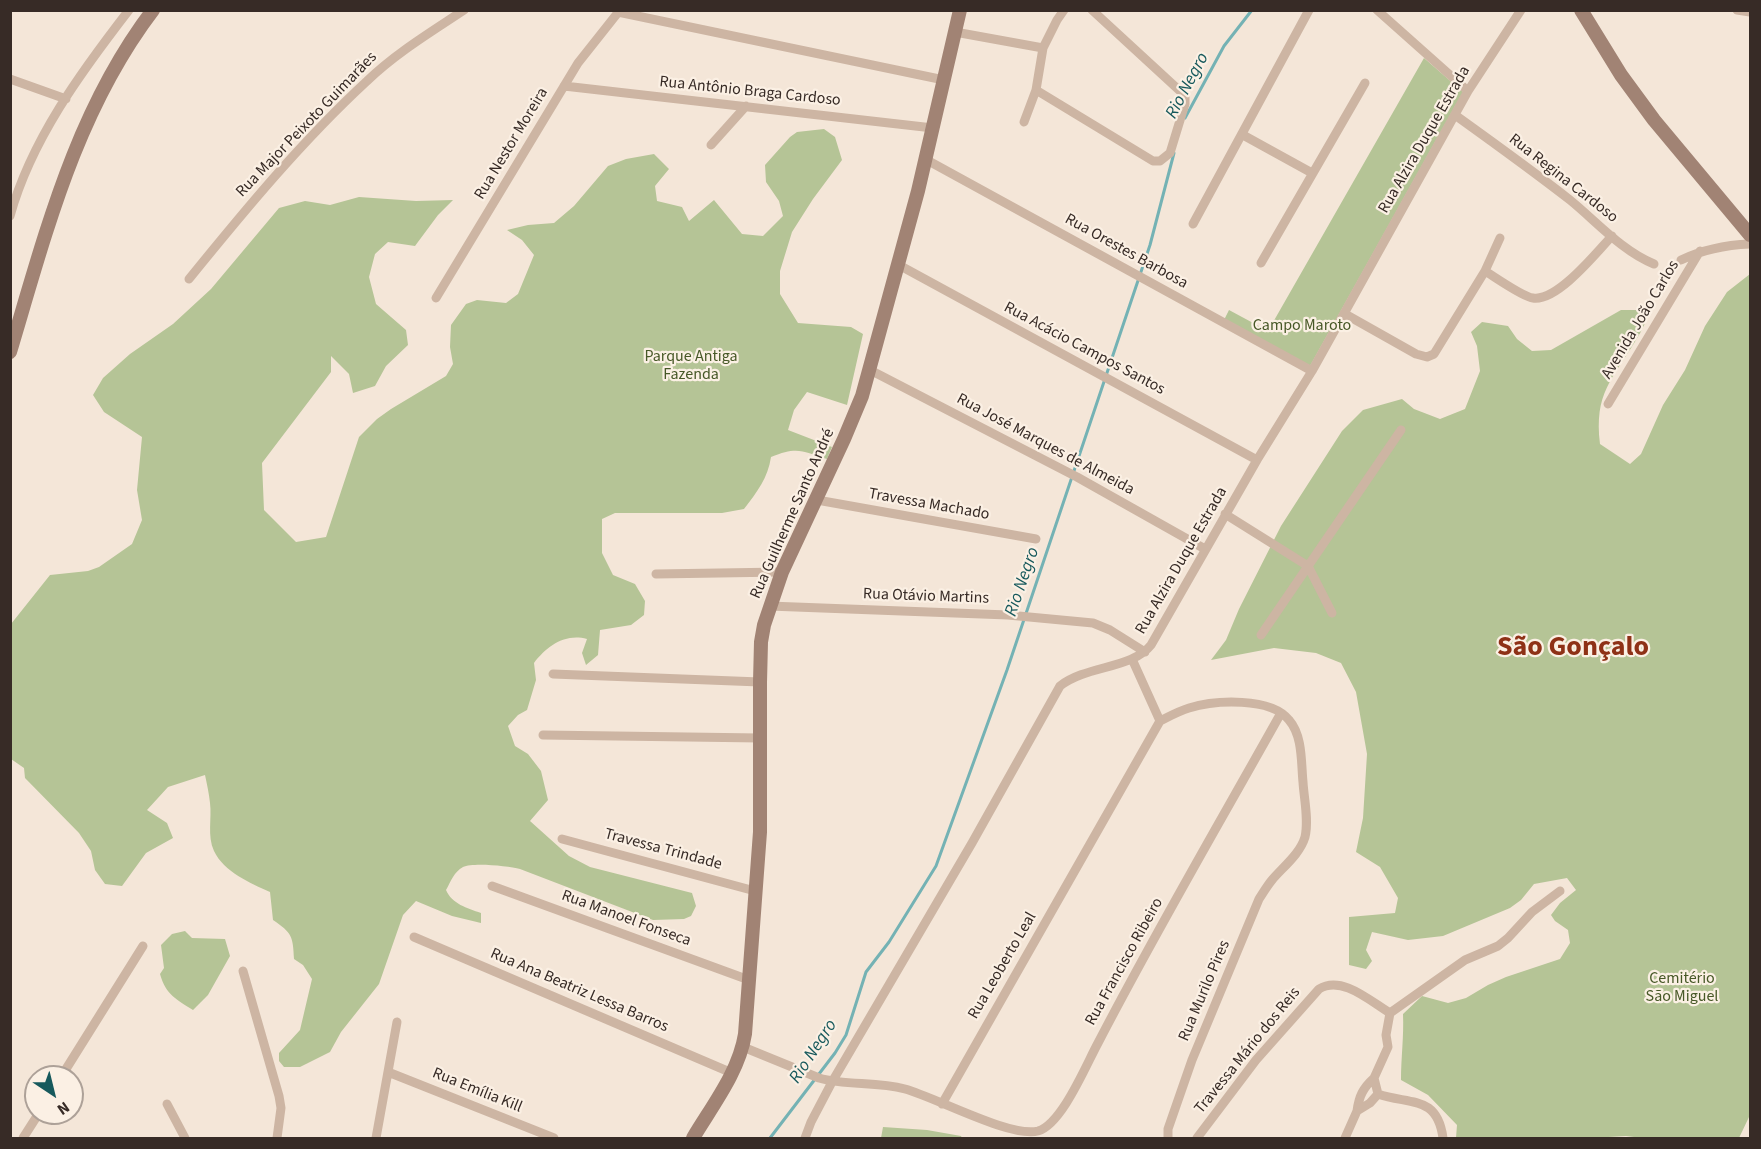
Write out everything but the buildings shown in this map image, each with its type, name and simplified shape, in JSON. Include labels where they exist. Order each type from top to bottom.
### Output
[{"type":"street","points":[[10,216],[14,192],[43,137],[102,43],[129,10],[149,16],[166,10]]},
{"type":"street","name":"Rua Major Peixoto Guimarães","points":[[189,279],[267,183],[367,80],[417,41],[464,10]]},
{"type":"street","name":"Rua Guilherme Santo André","points":[[693,1138],[732,1073],[743,1047],[760,832],[761,642],[782,572],[858,407],[870,370],[933,128],[960,10]]},
{"type":"street","points":[[1024,122],[1036,90],[1043,48],[1064,10]]},
{"type":"street","points":[[1036,90],[1153,161],[1160,161],[1170,153],[1185,98],[1092,10]]},
{"type":"street","points":[[1193,224],[1309,10]]},
{"type":"street","points":[[1377,10],[1468,91]]},
{"type":"street","name":"Rua Alzira Duque Estrada","points":[[805,1138],[832,1082],[972,843],[1060,686],[1070,678],[1140,657],[1145,652],[1345,314],[1468,91],[1521,10]]},
{"type":"street","points":[[1737,10],[1750,12]]},
{"type":"street","points":[[619,11],[944,80]]},
{"type":"street","name":"Rua Nestor Moreira","points":[[436,298],[564,86],[593,42],[619,11]]},
{"type":"street","points":[[1578,12],[1654,120],[1750,235]]},
{"type":"street","points":[[10,352],[41,247],[71,159],[102,90],[149,16]]},
{"type":"street","points":[[955,32],[1043,48]]},
{"type":"street","points":[[10,79],[66,99]]},
{"type":"street","points":[[1261,263],[1365,83]]},
{"type":"street","name":"Rua Antônio Braga Cardoso","points":[[564,86],[933,128]]},
{"type":"street","points":[[711,145],[746,106]]},
{"type":"street","name":"Rua Regina Cardoso","points":[[1455,116],[1554,188],[1612,236],[1654,264]]},
{"type":"street","points":[[1243,135],[1312,173]]},
{"type":"street","name":"Rua Orestes Barbosa","points":[[925,159],[1312,371]]},
{"type":"street","points":[[1485,271],[1529,297],[1537,298],[1567,284],[1612,236]]},
{"type":"street","points":[[1345,314],[1416,354],[1427,357],[1434,354],[1485,271],[1500,238]]},
{"type":"street","points":[[1681,260],[1700,251],[1725,245],[1750,244]]},
{"type":"street","name":"Avenida João Carlos","points":[[1608,404],[1700,251]]},
{"type":"street","name":"Rua Acácio Campos Santos","points":[[897,264],[1257,460]]},
{"type":"street","name":"Rua José Marques de Almeida","points":[[870,370],[1077,477],[1205,549]]},
{"type":"street","points":[[1261,635],[1401,430]]},
{"type":"street","name":"Travessa Machado","points":[[817,500],[1036,539]]},
{"type":"street","points":[[1226,514],[1308,566],[1332,613]]},
{"type":"street","points":[[656,574],[782,572]]},
{"type":"street","name":"Rua Otávio Martins","points":[[770,606],[1008,615],[1093,622],[1145,652]]},
{"type":"street","points":[[1132,659],[1160,721],[1192,707],[1236,702],[1265,706],[1281,713]]},
{"type":"street","points":[[553,674],[760,682]]},
{"type":"street","name":"Rua Murilo Pires","points":[[1168,1138],[1171,1121],[1192,1060],[1259,899],[1269,882],[1296,853],[1305,838],[1301,754],[1290,721],[1281,713]]},
{"type":"street","name":"Rua Francisco Ribeiro","points":[[942,1104],[1019,1131],[1034,1132],[1044,1129],[1056,1118],[1281,713]]},
{"type":"street","name":"Rua Leoberto Leal","points":[[942,1104],[1160,721]]},
{"type":"street","points":[[543,735],[760,738]]},
{"type":"street","name":"Travessa Trindade","points":[[562,840],[755,891]]},
{"type":"street","name":"Rua Manoel Fonseca","points":[[492,886],[749,980]]},
{"type":"street","points":[[1345,1138],[1357,1111],[1359,1097],[1364,1087],[1374,1078],[1388,1047],[1386,1035],[1390,1013],[1465,960],[1497,946],[1508,938],[1532,912],[1560,891]]},
{"type":"street","name":"Rua Ana Beatriz Lessa Barros","points":[[414,937],[732,1073]]},
{"type":"street","points":[[69,1065],[143,946]]},
{"type":"street","points":[[243,971],[281,1108],[277,1138]]},
{"type":"street","name":"Travessa Mário dos Reis","points":[[1197,1138],[1256,1060],[1318,989],[1325,985],[1335,984],[1347,987],[1390,1013]]},
{"type":"street","points":[[376,1138],[397,1022]]},
{"type":"street","points":[[743,1047],[802,1073],[832,1082],[895,1087],[923,1095],[942,1104]]},
{"type":"street","name":"Rua Emília Kill","points":[[388,1072],[554,1138]]},
{"type":"street","points":[[1374,1078],[1378,1094]]},
{"type":"street","points":[[1357,1111],[1370,1103],[1378,1094]]},
{"type":"street","points":[[1378,1094],[1388,1098],[1415,1101],[1429,1109],[1437,1118],[1443,1138]]},
{"type":"street","points":[[167,1104],[185,1138]]},
{"type":"street","points":[[23,1138],[31,1125]]},
{"type":"green space","name":"Campo Maroto","points":[[1424,58],[1463,92],[1310,366],[1224,320],[1229,310],[1268,331]]},
{"type":"green space","name":"Parque Antiga Fazenda","points":[[824,129],[835,137],[842,160],[792,232],[780,271],[780,294],[798,323],[851,327],[863,334],[847,405],[807,392],[794,410],[788,430],[832,447],[827,459],[800,451],[771,457],[765,478],[744,509],[722,513],[615,513],[602,519],[602,553],[613,575],[635,584],[645,601],[644,615],[631,625],[600,630],[598,655],[586,665],[582,653],[587,639],[564,639],[551,646],[534,663],[536,680],[527,710],[518,715],[508,726],[515,746],[528,754],[541,771],[548,800],[530,821],[569,856],[590,867],[692,893],[696,906],[691,916],[684,919],[653,920],[520,869],[483,865],[463,867],[455,874],[446,890],[456,902],[481,913],[481,923],[452,916],[416,901],[403,915],[379,984],[341,1032],[330,1052],[300,1067],[284,1067],[279,1061],[279,1053],[300,1030],[312,979],[303,965],[294,959],[290,936],[273,920],[270,892],[231,871],[214,851],[205,775],[168,787],[147,810],[167,823],[173,838],[146,853],[122,886],[105,884],[95,870],[91,851],[79,833],[25,778],[24,768],[11,759],[11,624],[50,575],[88,571],[99,567],[132,544],[142,520],[137,490],[142,437],[104,412],[93,395],[103,378],[130,354],[173,324],[211,289],[279,208],[305,201],[330,205],[359,197],[416,201],[453,200],[438,215],[415,246],[388,242],[375,254],[369,277],[376,304],[406,330],[408,345],[386,366],[375,386],[353,393],[349,374],[331,356],[331,372],[262,463],[264,510],[296,542],[326,537],[359,437],[391,409],[446,376],[453,364],[450,347],[451,325],[466,304],[477,300],[506,303],[518,294],[534,255],[522,240],[507,230],[528,225],[554,223],[574,206],[608,166],[626,159],[654,154],[669,169],[655,186],[657,201],[682,207],[689,221],[714,200],[742,234],[763,236],[783,216],[779,201],[766,182],[765,165],[797,132]]},
{"type":"green space","name":"Cemitério São Miguel","points":[[1750,274],[1749,1117],[1739,1138],[1626,1136],[1456,1138],[1457,1125],[1428,1095],[1401,1080],[1403,1014],[1422,996],[1448,1003],[1466,998],[1506,977],[1560,959],[1570,943],[1568,930],[1555,921],[1551,915],[1560,903],[1576,890],[1567,878],[1534,884],[1521,900],[1510,908],[1443,936],[1408,940],[1372,932],[1366,950],[1372,961],[1366,969],[1349,965],[1349,917],[1395,913],[1398,898],[1380,867],[1356,852],[1363,818],[1367,754],[1356,692],[1341,663],[1316,653],[1274,648],[1211,660],[1226,640],[1281,526],[1342,431],[1363,410],[1402,399],[1414,409],[1440,419],[1465,409],[1480,371],[1477,346],[1471,332],[1482,322],[1508,326],[1517,339],[1532,351],[1551,350],[1621,310],[1651,310],[1638,337],[1612,377],[1602,399],[1600,412],[1600,444],[1630,464],[1641,454],[1663,405],[1685,370],[1705,326],[1727,292]]},
{"type":"green space","points":[[185,931],[192,938],[225,939],[230,956],[208,995],[193,1010],[169,992],[160,974],[164,968],[161,945],[172,934]]},
{"type":"green space","points":[[883,1127],[927,1130],[962,1138],[881,1138]]},
{"type":"waterway","name":"Rio Negro","points":[[1185,118],[1224,46],[1252,10]]},
{"type":"waterway","name":"Rio Negro","points":[[770,1138],[835,1053],[846,1035],[866,972],[889,942],[936,866],[1007,670],[1150,245],[1174,153]]},
{"type":"district","name":"São Gonçalo","points":[[1573,649]]}]
